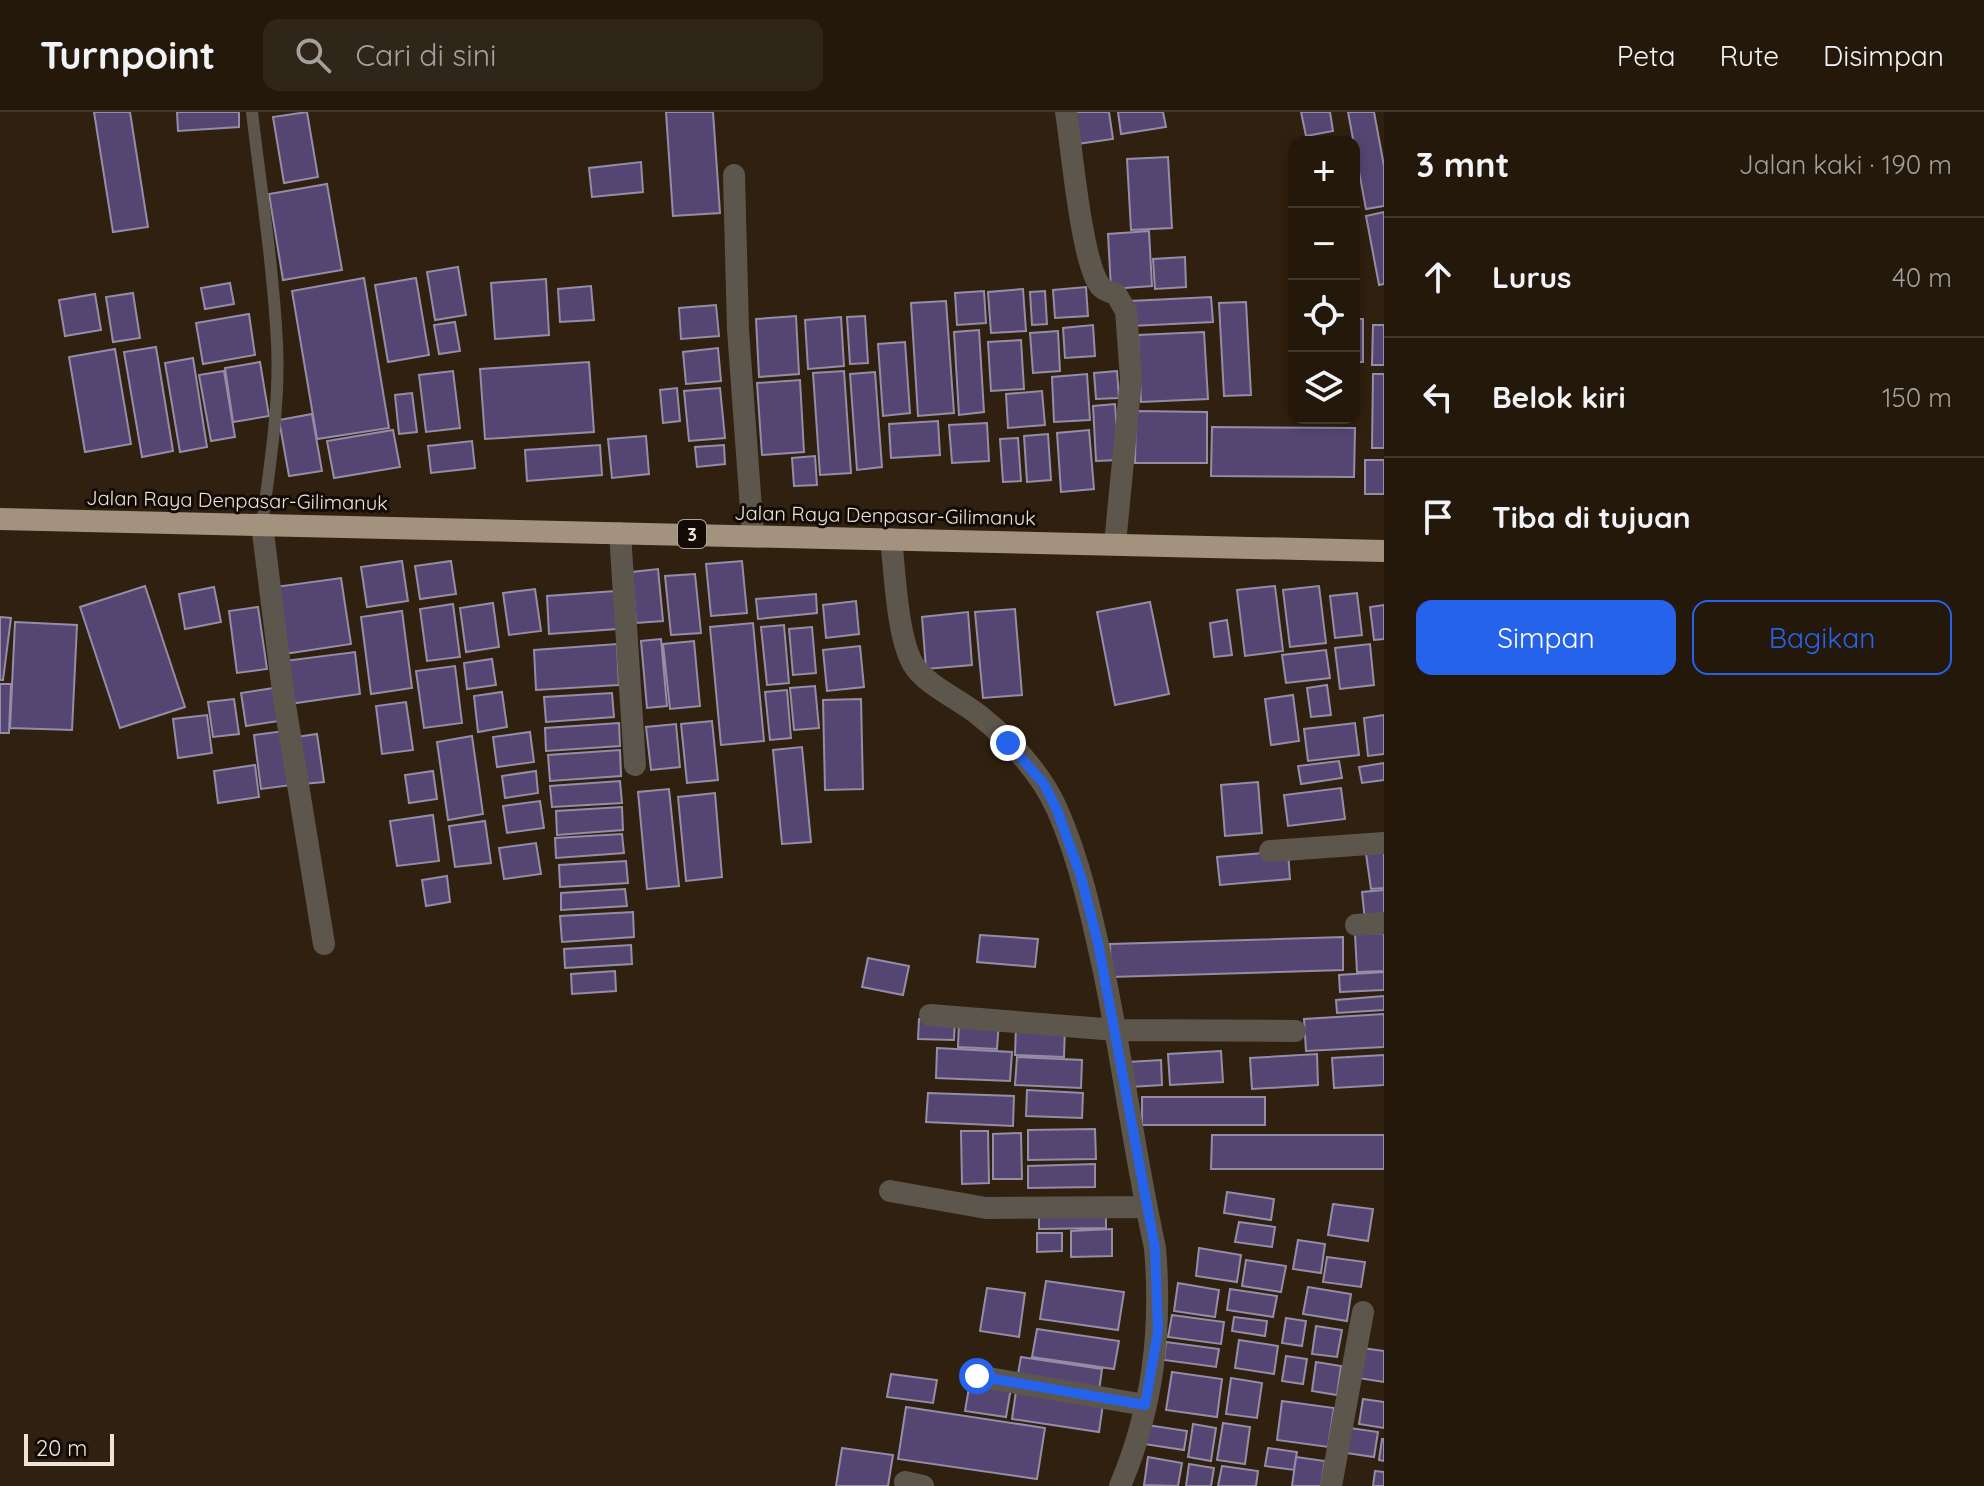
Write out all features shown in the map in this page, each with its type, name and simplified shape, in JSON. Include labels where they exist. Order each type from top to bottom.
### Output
[{"type":"highway","name":"Jalan Raya Denpasar-Gilimanuk","points":[[0,519],[1384,551]]},
{"type":"street","points":[[1066,112],[1086,247],[1102,290],[1116,294],[1126,311],[1131,379],[1115,544]]},
{"type":"street","points":[[734,175],[738,330],[753,536]]},
{"type":"street","points":[[262,525],[284,699],[324,944]]},
{"type":"street","points":[[620,533],[635,765]]},
{"type":"street","points":[[891,539],[905,645],[913,665],[924,677],[980,715],[1028,763],[1044,784],[1057,810],[1081,877],[1116,1030],[1155,1248],[1159,1317],[1154,1360],[1136,1448],[1120,1486]]},
{"type":"street","points":[[1270,851],[1384,843]]},
{"type":"street","points":[[1356,925],[1384,923]]},
{"type":"street","points":[[930,1015],[1116,1030],[1295,1031]]},
{"type":"street","points":[[890,1191],[986,1208],[1146,1207]]},
{"type":"street","points":[[1331,1486],[1363,1312]]},
{"type":"street","points":[[977,1376],[1145,1405]]},
{"type":"lane","points":[[252,112],[277,344],[272,451],[262,525]]},
{"type":"building","points":[[94,112],[130,112],[148,227],[113,232]]},
{"type":"building","points":[[177,112],[239,112],[239,127],[178,131]]},
{"type":"building","points":[[307,112],[318,177],[284,183],[273,117]]},
{"type":"building","points":[[666,112],[713,112],[720,213],[673,216]]},
{"type":"building","points":[[1072,112],[1109,112],[1113,139],[1077,144]]},
{"type":"building","points":[[1118,112],[1163,112],[1166,127],[1121,134]]},
{"type":"building","points":[[1301,112],[1330,112],[1333,131],[1306,136]]},
{"type":"building","points":[[1348,112],[1374,112],[1384,166],[1384,206],[1366,209],[1360,177],[1360,136],[1352,136]]},
{"type":"building","points":[[1168,157],[1172,228],[1131,230],[1127,159]]},
{"type":"building","points":[[641,162],[643,192],[592,197],[589,168]]},
{"type":"building","points":[[327,184],[342,270],[283,280],[269,194]]},
{"type":"building","points":[[1384,212],[1384,284],[1379,285],[1366,216]]},
{"type":"building","points":[[1149,231],[1152,286],[1111,289],[1108,234]]},
{"type":"building","points":[[1185,257],[1186,287],[1155,289],[1153,259]]},
{"type":"building","points":[[458,267],[466,315],[435,320],[427,272]]},
{"type":"building","points":[[364,278],[389,428],[317,439],[292,291]]},
{"type":"building","points":[[416,278],[429,355],[388,362],[375,285]]},
{"type":"building","points":[[546,279],[549,335],[495,339],[491,283]]},
{"type":"building","points":[[230,283],[234,304],[205,309],[201,288]]},
{"type":"building","points":[[591,286],[594,320],[560,322],[558,289]]},
{"type":"building","points":[[1086,287],[1088,316],[1055,318],[1053,290]]},
{"type":"building","points":[[1023,289],[1026,331],[991,333],[988,292]]},
{"type":"building","points":[[984,291],[986,323],[957,325],[955,293]]},
{"type":"building","points":[[1045,291],[1047,324],[1032,325],[1030,292]]},
{"type":"building","points":[[133,293],[140,338],[113,342],[106,297]]},
{"type":"building","points":[[95,294],[101,330],[65,336],[59,300]]},
{"type":"building","points":[[1211,297],[1213,322],[1131,326],[1130,301]]},
{"type":"building","points":[[946,301],[954,413],[918,416],[911,303]]},
{"type":"building","points":[[1246,302],[1251,395],[1224,396],[1219,303]]},
{"type":"building","points":[[716,305],[719,336],[681,339],[679,308]]},
{"type":"building","points":[[249,314],[255,355],[203,364],[196,323]]},
{"type":"building","points":[[796,316],[799,374],[759,377],[756,319]]},
{"type":"building","points":[[865,316],[868,363],[850,364],[847,317]]},
{"type":"building","points":[[841,317],[844,366],[808,369],[805,320]]},
{"type":"building","points":[[1360,319],[1363,319],[1363,362],[1360,362]]},
{"type":"building","points":[[455,322],[460,351],[439,354],[434,325]]},
{"type":"building","points":[[1093,325],[1095,356],[1065,358],[1063,328]]},
{"type":"building","points":[[1373,325],[1384,325],[1384,365],[1372,365]]},
{"type":"building","points":[[979,330],[984,412],[959,415],[954,332]]},
{"type":"building","points":[[1058,331],[1060,371],[1033,373],[1030,333]]},
{"type":"building","points":[[1204,332],[1208,399],[1141,402],[1138,335]]},
{"type":"building","points":[[1021,340],[1024,389],[991,391],[988,342]]},
{"type":"building","points":[[905,342],[910,413],[883,416],[878,344]]},
{"type":"building","points":[[156,347],[173,451],[142,457],[124,352]]},
{"type":"building","points":[[718,348],[721,381],[686,384],[683,352]]},
{"type":"building","points":[[115,349],[131,444],[85,452],[69,357]]},
{"type":"building","points":[[193,358],[207,447],[180,452],[165,363]]},
{"type":"building","points":[[260,362],[269,416],[233,422],[225,368]]},
{"type":"building","points":[[589,362],[594,432],[485,439],[480,369]]},
{"type":"building","points":[[224,371],[235,437],[211,441],[199,375]]},
{"type":"building","points":[[453,371],[460,428],[426,432],[419,375]]},
{"type":"building","points":[[844,371],[851,473],[820,475],[813,373]]},
{"type":"building","points":[[1117,371],[1119,398],[1096,399],[1094,373]]},
{"type":"building","points":[[875,372],[882,467],[857,470],[850,374]]},
{"type":"building","points":[[1087,374],[1090,420],[1054,422],[1052,377]]},
{"type":"building","points":[[1373,374],[1384,374],[1384,448],[1372,448]]},
{"type":"building","points":[[800,380],[804,452],[762,455],[757,383]]},
{"type":"building","points":[[677,388],[680,421],[663,423],[660,390]]},
{"type":"building","points":[[720,388],[725,438],[689,441],[684,391]]},
{"type":"building","points":[[1042,391],[1045,425],[1008,428],[1006,394]]},
{"type":"building","points":[[412,393],[417,432],[399,434],[395,395]]},
{"type":"building","points":[[1115,404],[1119,460],[1096,461],[1093,406]]},
{"type":"building","points":[[1136,411],[1207,412],[1207,463],[1135,463]]},
{"type":"building","points":[[312,414],[322,471],[289,476],[279,420]]},
{"type":"building","points":[[938,421],[940,455],[891,458],[889,424]]},
{"type":"building","points":[[987,423],[989,461],[952,463],[949,425]]},
{"type":"building","points":[[1212,427],[1355,428],[1354,477],[1211,476]]},
{"type":"building","points":[[393,430],[400,467],[334,478],[327,441]]},
{"type":"building","points":[[1089,430],[1094,489],[1061,492],[1057,433]]},
{"type":"building","points":[[1048,434],[1051,480],[1027,482],[1024,436]]},
{"type":"building","points":[[646,436],[649,474],[612,478],[608,439]]},
{"type":"building","points":[[1018,438],[1021,481],[1003,482],[1000,439]]},
{"type":"building","points":[[472,441],[475,468],[431,473],[428,446]]},
{"type":"building","points":[[600,445],[602,475],[527,481],[525,450]]},
{"type":"building","points":[[724,445],[725,464],[697,467],[695,447]]},
{"type":"building","points":[[815,456],[817,485],[794,486],[792,458]]},
{"type":"building","points":[[1365,460],[1384,460],[1384,494],[1365,494]]},
{"type":"building","points":[[402,561],[408,601],[367,607],[361,567]]},
{"type":"building","points":[[451,561],[456,594],[420,599],[415,566]]},
{"type":"building","points":[[742,561],[747,613],[711,616],[706,564]]},
{"type":"building","points":[[658,569],[663,621],[636,623],[632,572]]},
{"type":"building","points":[[695,574],[701,633],[671,635],[665,576]]},
{"type":"building","points":[[341,578],[351,644],[284,654],[275,587]]},
{"type":"building","points":[[145,586],[185,707],[120,728],[80,607]]},
{"type":"building","points":[[1275,586],[1283,651],[1245,656],[1237,590]]},
{"type":"building","points":[[1319,586],[1326,643],[1290,647],[1283,590]]},
{"type":"building","points":[[214,587],[221,622],[185,629],[179,594]]},
{"type":"building","points":[[535,589],[541,631],[509,635],[503,593]]},
{"type":"building","points":[[615,591],[617,629],[549,634],[547,596]]},
{"type":"building","points":[[1357,593],[1362,635],[1335,638],[1330,596]]},
{"type":"building","points":[[816,594],[817,613],[758,619],[756,599]]},
{"type":"building","points":[[856,601],[859,634],[826,638],[823,605]]},
{"type":"building","points":[[1150,602],[1169,694],[1115,705],[1097,612]]},
{"type":"building","points":[[493,603],[499,647],[466,652],[460,608]]},
{"type":"building","points":[[453,604],[460,657],[427,661],[420,609]]},
{"type":"building","points":[[1384,605],[1384,639],[1374,640],[1370,607]]},
{"type":"building","points":[[258,607],[267,669],[237,673],[229,611]]},
{"type":"building","points":[[1015,609],[1022,695],[983,698],[975,612]]},
{"type":"building","points":[[402,611],[412,688],[371,694],[361,617]]},
{"type":"building","points":[[968,612],[972,665],[926,669],[922,617]]},
{"type":"building","points":[[0,617],[11,618],[3,680],[0,680]]},
{"type":"building","points":[[1227,620],[1232,655],[1214,657],[1210,623]]},
{"type":"building","points":[[15,622],[77,625],[72,730],[10,728]]},
{"type":"building","points":[[753,623],[764,741],[721,745],[710,627]]},
{"type":"building","points":[[784,625],[789,683],[767,685],[761,627]]},
{"type":"building","points":[[812,627],[816,673],[793,675],[789,629]]},
{"type":"building","points":[[661,639],[667,706],[647,708],[641,641]]},
{"type":"building","points":[[694,641],[700,706],[670,709],[663,644]]},
{"type":"building","points":[[617,644],[619,685],[536,690],[534,650]]},
{"type":"building","points":[[1370,644],[1374,685],[1340,689],[1335,648]]},
{"type":"building","points":[[860,646],[864,687],[827,691],[823,650]]},
{"type":"building","points":[[1326,650],[1330,678],[1286,683],[1282,655]]},
{"type":"building","points":[[355,652],[360,694],[289,704],[284,661]]},
{"type":"building","points":[[492,659],[496,685],[467,689],[464,663]]},
{"type":"building","points":[[455,666],[462,723],[424,728],[416,671]]},
{"type":"building","points":[[0,684],[11,684],[9,733],[0,733]]},
{"type":"building","points":[[1327,685],[1331,715],[1311,717],[1307,688]]},
{"type":"building","points":[[815,686],[819,728],[794,730],[790,688]]},
{"type":"building","points":[[274,688],[279,721],[246,726],[241,693]]},
{"type":"building","points":[[787,690],[791,738],[770,740],[765,692]]},
{"type":"building","points":[[502,692],[507,727],[478,732],[474,696]]},
{"type":"building","points":[[612,693],[614,717],[546,722],[544,697]]},
{"type":"building","points":[[1293,695],[1299,741],[1271,745],[1265,699]]},
{"type":"building","points":[[234,699],[239,734],[213,737],[208,702]]},
{"type":"building","points":[[861,699],[863,789],[825,790],[823,700]]},
{"type":"building","points":[[406,702],[413,750],[382,754],[376,706]]},
{"type":"building","points":[[207,715],[212,753],[178,758],[173,719]]},
{"type":"building","points":[[1384,715],[1384,754],[1368,756],[1364,718]]},
{"type":"building","points":[[712,721],[718,780],[687,783],[681,724]]},
{"type":"building","points":[[619,723],[620,746],[546,751],[545,728]]},
{"type":"building","points":[[1355,723],[1359,755],[1308,761],[1304,729]]},
{"type":"building","points":[[676,724],[680,767],[651,770],[646,727]]},
{"type":"building","points":[[284,731],[292,785],[261,789],[254,735]]},
{"type":"building","points":[[530,732],[534,762],[497,767],[493,737]]},
{"type":"building","points":[[317,734],[324,782],[303,784],[296,737]]},
{"type":"building","points":[[472,736],[483,814],[448,820],[437,742]]},
{"type":"building","points":[[802,747],[811,842],[782,844],[773,750]]},
{"type":"building","points":[[620,750],[621,776],[550,781],[548,755]]},
{"type":"building","points":[[1339,761],[1342,778],[1301,784],[1298,766]]},
{"type":"building","points":[[1384,763],[1384,780],[1362,783],[1359,767]]},
{"type":"building","points":[[255,765],[259,797],[218,803],[214,771]]},
{"type":"building","points":[[433,771],[437,799],[409,803],[405,775]]},
{"type":"building","points":[[536,771],[538,793],[505,798],[502,776]]},
{"type":"building","points":[[620,781],[622,803],[552,807],[550,786]]},
{"type":"building","points":[[1258,782],[1262,833],[1225,836],[1221,785]]},
{"type":"building","points":[[1341,788],[1345,819],[1288,826],[1284,795]]},
{"type":"building","points":[[669,789],[679,886],[647,889],[638,792]]},
{"type":"building","points":[[715,793],[722,877],[686,881],[678,797]]},
{"type":"building","points":[[540,801],[544,828],[507,833],[503,806]]},
{"type":"building","points":[[622,807],[623,830],[557,835],[556,811]]},
{"type":"building","points":[[433,815],[439,861],[397,866],[390,821]]},
{"type":"building","points":[[485,821],[491,863],[455,867],[449,826]]},
{"type":"building","points":[[622,834],[624,853],[556,858],[555,838]]},
{"type":"building","points":[[536,843],[541,874],[504,879],[499,848]]},
{"type":"building","points":[[1288,851],[1290,879],[1220,885],[1217,857]]},
{"type":"building","points":[[1384,852],[1384,888],[1371,889],[1366,854]]},
{"type":"building","points":[[626,861],[628,883],[560,887],[559,865]]},
{"type":"building","points":[[447,876],[450,902],[426,906],[422,880]]},
{"type":"building","points":[[625,889],[627,906],[561,910],[561,893]]},
{"type":"building","points":[[1384,890],[1384,918],[1365,921],[1362,892]]},
{"type":"building","points":[[633,912],[634,937],[562,942],[560,916]]},
{"type":"building","points":[[1384,933],[1384,971],[1357,972],[1355,934]]},
{"type":"building","points":[[980,935],[1038,939],[1035,967],[977,962]]},
{"type":"building","points":[[1343,937],[1343,970],[1111,977],[1110,944]]},
{"type":"building","points":[[631,945],[632,964],[565,968],[564,949]]},
{"type":"building","points":[[868,958],[909,966],[903,995],[862,987]]},
{"type":"building","points":[[615,971],[616,991],[572,994],[571,974]]},
{"type":"building","points":[[1384,972],[1384,990],[1340,992],[1339,975]]},
{"type":"building","points":[[1384,996],[1384,1010],[1337,1013],[1336,1000]]},
{"type":"building","points":[[1384,1014],[1384,1047],[1306,1051],[1304,1019]]},
{"type":"building","points":[[919,1019],[955,1020],[954,1040],[918,1039]]},
{"type":"building","points":[[959,1020],[999,1021],[997,1049],[958,1047]]},
{"type":"building","points":[[1016,1024],[1065,1026],[1064,1057],[1015,1055]]},
{"type":"building","points":[[937,1048],[1012,1052],[1010,1081],[936,1078]]},
{"type":"building","points":[[1221,1051],[1223,1082],[1170,1085],[1168,1054]]},
{"type":"building","points":[[1317,1054],[1318,1085],[1252,1089],[1250,1058]]},
{"type":"building","points":[[1384,1055],[1384,1085],[1334,1088],[1332,1058]]},
{"type":"building","points":[[1017,1057],[1082,1060],[1081,1088],[1015,1085]]},
{"type":"building","points":[[1161,1060],[1162,1085],[1130,1087],[1128,1062]]},
{"type":"building","points":[[1027,1090],[1083,1093],[1082,1118],[1026,1116]]},
{"type":"building","points":[[928,1093],[1014,1096],[1013,1126],[926,1122]]},
{"type":"building","points":[[1142,1097],[1265,1097],[1265,1125],[1142,1125]]},
{"type":"building","points":[[1095,1129],[1096,1159],[1028,1160],[1028,1130]]},
{"type":"building","points":[[961,1131],[988,1131],[989,1183],[962,1184]]},
{"type":"building","points":[[1021,1133],[1022,1179],[993,1179],[993,1134]]},
{"type":"building","points":[[1212,1135],[1384,1135],[1384,1169],[1211,1169]]},
{"type":"building","points":[[1095,1164],[1095,1187],[1028,1188],[1028,1166]]},
{"type":"building","points":[[1227,1192],[1274,1199],[1271,1220],[1224,1213]]},
{"type":"building","points":[[1333,1204],[1373,1209],[1368,1241],[1328,1235]]},
{"type":"building","points":[[1106,1208],[1106,1228],[1039,1229],[1039,1209]]},
{"type":"building","points":[[1239,1222],[1275,1227],[1272,1247],[1235,1242]]},
{"type":"building","points":[[1112,1229],[1112,1256],[1071,1257],[1071,1231]]},
{"type":"building","points":[[1037,1233],[1062,1233],[1062,1251],[1037,1252]]},
{"type":"building","points":[[1298,1240],[1325,1244],[1321,1273],[1293,1269]]},
{"type":"building","points":[[1199,1248],[1241,1255],[1237,1282],[1196,1276]]},
{"type":"building","points":[[1327,1257],[1365,1262],[1361,1287],[1323,1282]]},
{"type":"building","points":[[1246,1260],[1286,1266],[1281,1292],[1242,1286]]},
{"type":"building","points":[[1046,1281],[1124,1292],[1118,1330],[1040,1319]]},
{"type":"building","points":[[1178,1283],[1219,1290],[1215,1317],[1174,1311]]},
{"type":"building","points":[[1308,1287],[1351,1294],[1347,1321],[1303,1314]]},
{"type":"building","points":[[987,1288],[1025,1293],[1019,1337],[980,1331]]},
{"type":"building","points":[[1230,1289],[1277,1296],[1273,1317],[1227,1310]]},
{"type":"building","points":[[1172,1315],[1224,1322],[1221,1344],[1168,1337]]},
{"type":"building","points":[[1234,1317],[1267,1321],[1265,1336],[1232,1331]]},
{"type":"building","points":[[1286,1318],[1306,1321],[1302,1346],[1282,1343]]},
{"type":"building","points":[[1316,1326],[1342,1330],[1337,1357],[1312,1354]]},
{"type":"building","points":[[1037,1329],[1119,1341],[1114,1369],[1032,1357]]},
{"type":"building","points":[[1239,1340],[1278,1346],[1274,1374],[1235,1368]]},
{"type":"building","points":[[1166,1342],[1219,1349],[1216,1367],[1164,1360]]},
{"type":"building","points":[[1362,1348],[1384,1351],[1384,1382],[1358,1378]]},
{"type":"building","points":[[1286,1356],[1307,1359],[1303,1384],[1282,1381]]},
{"type":"building","points":[[1021,1357],[1102,1369],[1099,1391],[1017,1379]]},
{"type":"building","points":[[1316,1362],[1341,1366],[1337,1395],[1312,1391]]},
{"type":"building","points":[[1172,1372],[1222,1379],[1217,1417],[1166,1410]]},
{"type":"building","points":[[891,1374],[937,1380],[933,1403],[887,1397]]},
{"type":"building","points":[[1231,1378],[1262,1383],[1257,1418],[1226,1414]]},
{"type":"building","points":[[970,1382],[1011,1388],[1006,1417],[965,1411]]},
{"type":"building","points":[[1016,1391],[1103,1404],[1099,1432],[1012,1419]]},
{"type":"building","points":[[1363,1399],[1384,1402],[1384,1428],[1359,1424]]},
{"type":"building","points":[[1282,1401],[1334,1408],[1328,1447],[1277,1440]]},
{"type":"building","points":[[906,1407],[1045,1428],[1037,1479],[898,1459]]},
{"type":"building","points":[[1223,1423],[1250,1427],[1245,1464],[1217,1460]]},
{"type":"building","points":[[1193,1424],[1216,1428],[1211,1461],[1188,1457]]},
{"type":"building","points":[[1147,1425],[1187,1431],[1184,1450],[1144,1444]]},
{"type":"building","points":[[1350,1428],[1378,1432],[1374,1457],[1346,1453]]},
{"type":"building","points":[[1384,1439],[1384,1461],[1379,1460]]},
{"type":"building","points":[[842,1448],[893,1455],[888,1486],[836,1486]]},
{"type":"building","points":[[1268,1448],[1297,1452],[1294,1470],[1265,1466]]},
{"type":"building","points":[[1148,1457],[1182,1463],[1178,1486],[1144,1485]]},
{"type":"building","points":[[1296,1457],[1325,1461],[1321,1486],[1292,1486]]},
{"type":"building","points":[[1189,1464],[1214,1468],[1211,1486],[1186,1486]]},
{"type":"building","points":[[1222,1466],[1258,1471],[1256,1486],[1218,1486]]},
{"type":"building","points":[[1375,1471],[1384,1472],[1384,1486],[1373,1486]]},
{"type":"route","points":[[977,1376],[1145,1405],[1158,1331],[1159,1290],[1155,1248],[1098,943],[1081,877],[1057,810],[1044,784],[1008,743]]}]
